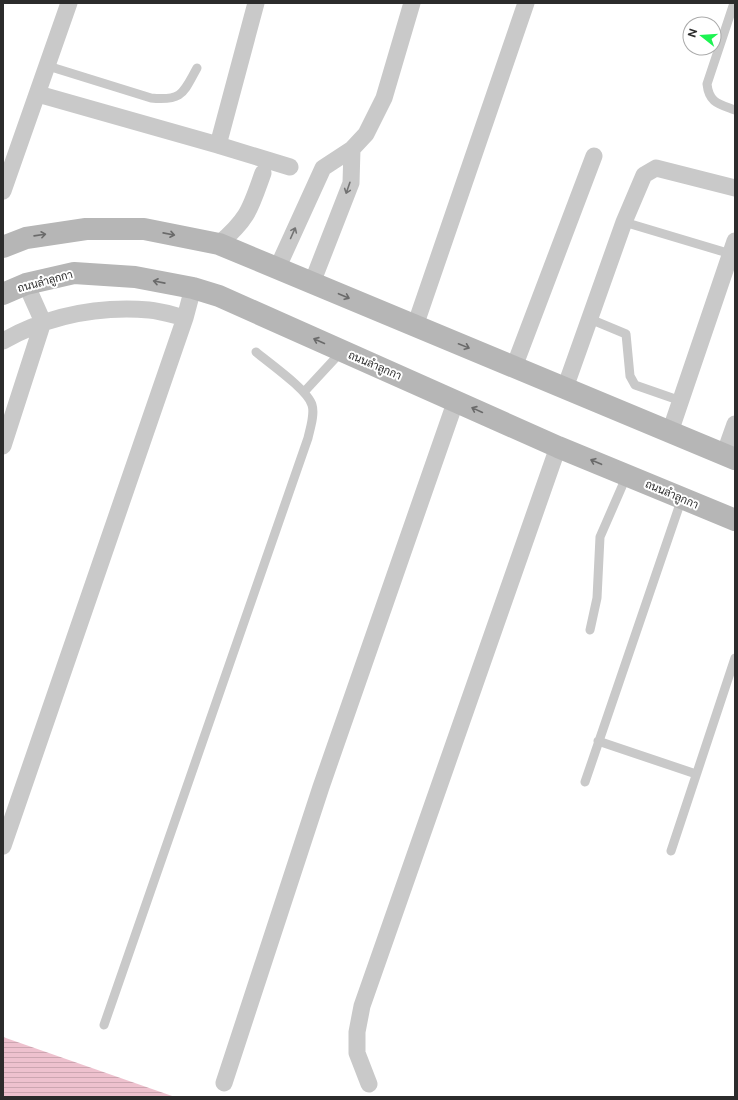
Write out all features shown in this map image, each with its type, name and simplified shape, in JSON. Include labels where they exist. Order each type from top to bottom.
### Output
[{"type":"main road","points":[[3,247],[26,238],[86,229],[144,229],[219,244],[730,457]]},
{"type":"main road","name":"ถนนลำลูกกา","points":[[3,294],[26,284],[74,273],[135,277],[192,288],[219,296],[456,400],[558,447],[735,520]]},
{"type":"street","points":[[3,192],[69,3]]},
{"type":"street","points":[[218,145],[256,3]]},
{"type":"street","points":[[278,269],[323,168],[352,149],[366,134],[384,98],[412,3]]},
{"type":"street","points":[[415,326],[526,3]]},
{"type":"street","points":[[38,94],[290,167]]},
{"type":"street","points":[[312,283],[351,183],[352,149]]},
{"type":"street","points":[[514,367],[594,156]]},
{"type":"street","points":[[565,388],[624,222],[644,175],[656,168],[735,188]]},
{"type":"street","points":[[219,244],[234,231],[249,212],[263,172]]},
{"type":"street","points":[[670,432],[733,248]]},
{"type":"street","points":[[3,446],[43,322],[26,284]]},
{"type":"street","points":[[3,846],[185,318],[192,288]]},
{"type":"street","points":[[3,341],[43,322],[101,309],[149,310],[185,318]]},
{"type":"street","points":[[224,1083],[321,787],[456,400]]},
{"type":"street","points":[[730,457],[735,424]]},
{"type":"street","points":[[369,1084],[357,1053],[357,1032],[362,1006],[558,447]]},
{"type":"lane","points":[[734,3],[707,84],[708,94],[715,103],[735,110]]},
{"type":"lane","points":[[48,66],[151,98],[164,99],[176,97],[184,93],[198,68]]},
{"type":"lane","points":[[624,222],[733,248]]},
{"type":"lane","points":[[590,319],[626,334],[630,376],[635,385],[681,401]]},
{"type":"lane","points":[[304,392],[342,351]]},
{"type":"lane","points":[[104,1025],[308,438],[312,422],[312,405],[304,392],[256,352]]},
{"type":"lane","points":[[590,630],[597,598],[600,537],[627,475]]},
{"type":"lane","points":[[585,782],[682,498]]},
{"type":"lane","points":[[671,851],[735,658]]},
{"type":"lane","points":[[598,742],[696,774]]},
{"type":"shaded area","points":[[3,1037],[175,1097],[3,1097]]}]
